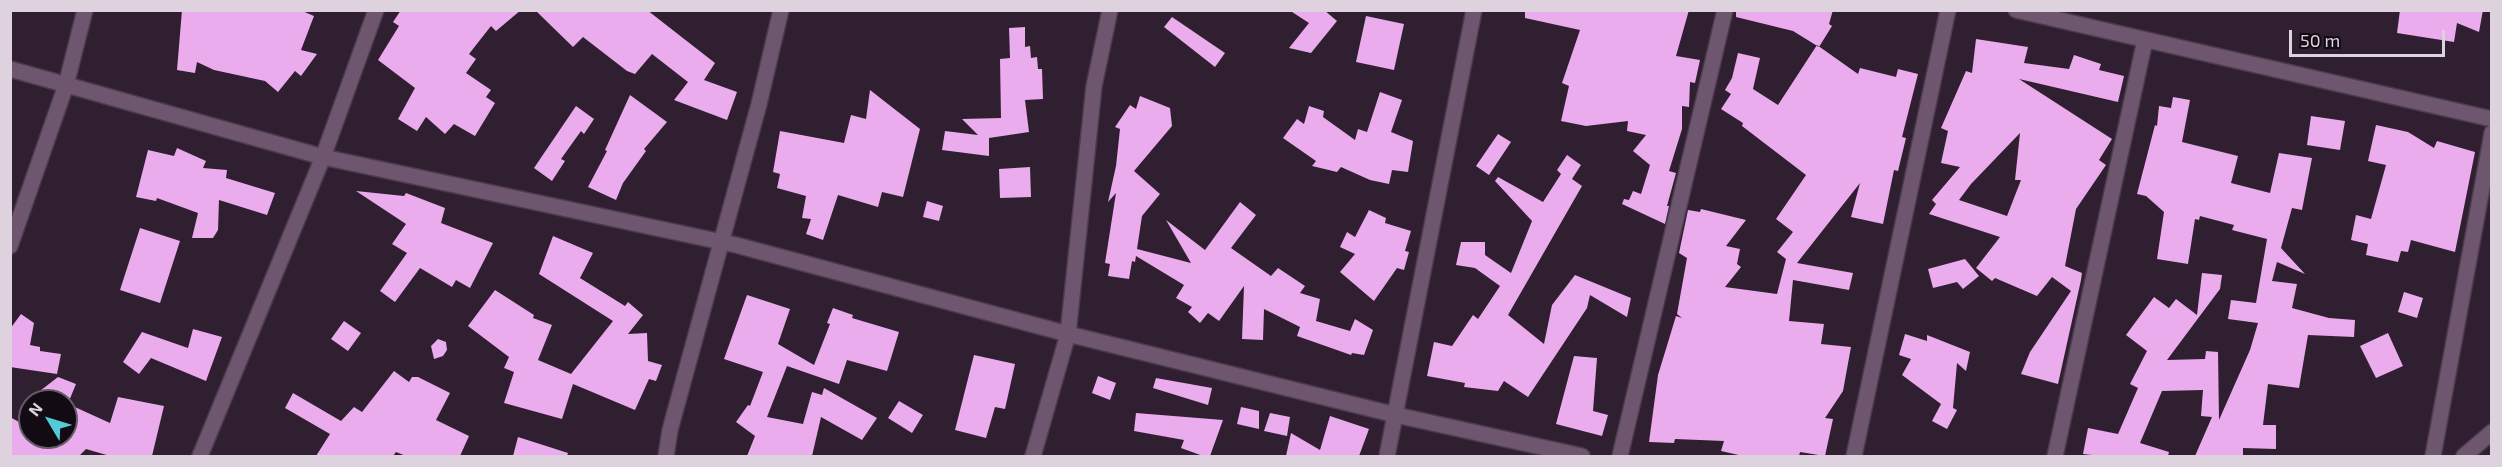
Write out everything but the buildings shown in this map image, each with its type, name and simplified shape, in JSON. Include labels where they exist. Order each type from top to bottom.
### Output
[{"type":"street","points":[[10,246],[66,85],[86,10]]},
{"type":"street","points":[[200,456],[323,157],[376,10]]},
{"type":"street","points":[[666,456],[670,430],[759,104],[781,10]]},
{"type":"street","points":[[1033,456],[1068,334],[1094,86],[1110,10]]},
{"type":"street","points":[[1387,456],[1474,10]]},
{"type":"street","points":[[1620,456],[1725,10]]},
{"type":"street","points":[[1854,456],[1948,10]]},
{"type":"street","points":[[2016,10],[2492,119]]},
{"type":"street","points":[[2055,456],[2145,40]]},
{"type":"street","points":[[10,69],[323,157],[721,242],[1068,334],[1396,415],[1582,456]]},
{"type":"street","points":[[2433,456],[2492,133]]},
{"type":"street","points":[[2464,456],[2492,432]]}]
